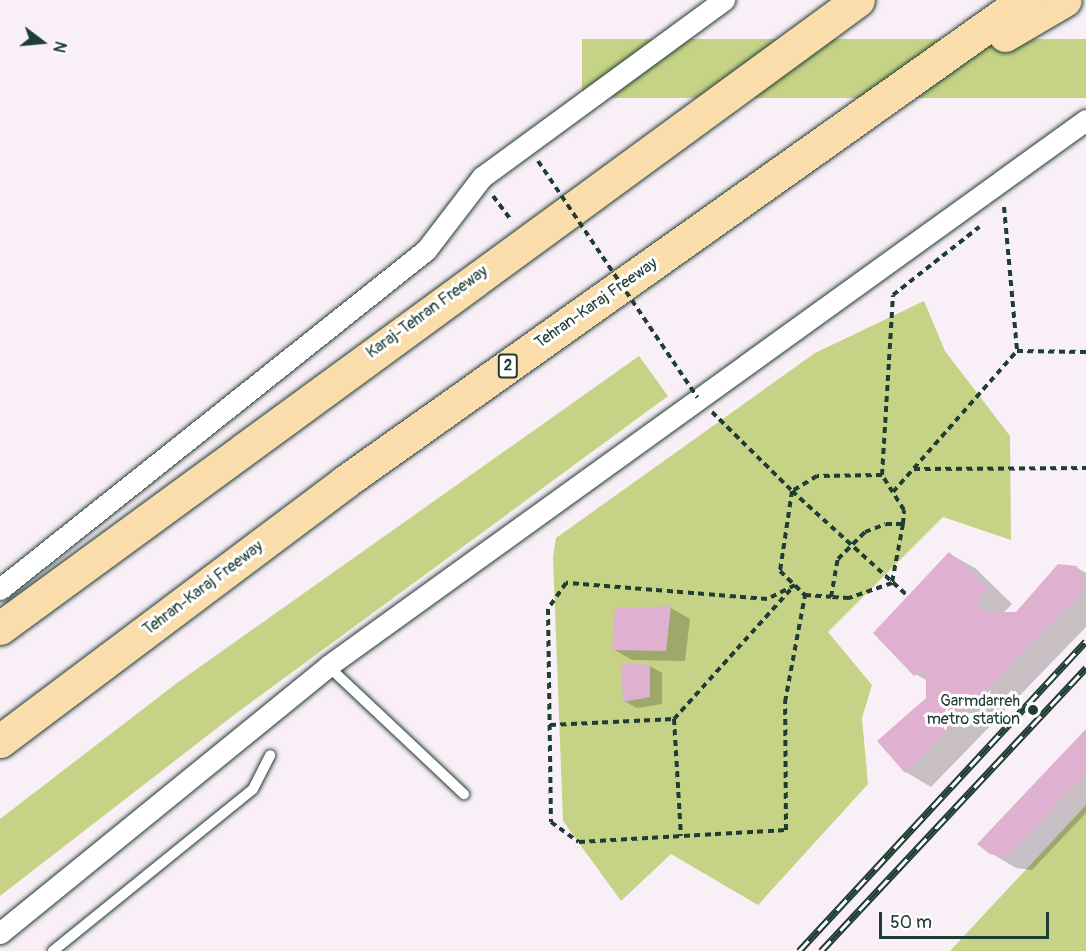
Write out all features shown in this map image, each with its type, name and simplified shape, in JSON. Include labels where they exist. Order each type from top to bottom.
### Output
[{"type":"highway","name":"Karaj-Tehran Freeway","points":[[0,628],[526,240],[858,0]]},
{"type":"highway","name":"Tehran-Karaj Freeway","points":[[0,741],[346,481],[1024,0]]},
{"type":"highway","points":[[833,135],[1065,0]]},
{"type":"street","points":[[0,589],[426,250],[482,177],[724,0]]},
{"type":"street","points":[[0,933],[328,666],[697,397],[1086,120]]},
{"type":"lane","points":[[328,666],[362,703],[464,794]]},
{"type":"lane","points":[[52,951],[253,789],[270,755]]},
{"type":"path","points":[[538,161],[697,397],[792,490],[908,596]]},
{"type":"path","points":[[482,177],[526,240]]},
{"type":"path","points":[[893,492],[1017,351],[1004,207],[995,214]]},
{"type":"path","points":[[892,582],[904,510],[882,475],[893,295],[985,221]]},
{"type":"path","points":[[1017,351],[1086,352]]},
{"type":"path","points":[[914,469],[1086,468]]},
{"type":"path","points":[[792,490],[817,476],[882,475]]},
{"type":"path","points":[[792,490],[780,571],[805,595],[849,598],[892,582]]},
{"type":"path","points":[[831,597],[838,559],[850,544],[886,524],[903,524]]},
{"type":"path","points":[[795,585],[767,599],[566,583],[548,609],[550,822],[579,842],[786,830],[786,702],[805,595]]},
{"type":"path","points":[[550,725],[674,719],[795,585]]},
{"type":"path","points":[[674,719],[681,836]]},
{"type":"green space","points":[[582,39],[1086,39],[1086,98],[582,98]]},
{"type":"green space","points":[[924,301],[945,351],[1010,436],[1011,540],[943,517],[828,632],[872,685],[862,718],[868,784],[758,905],[671,854],[621,901],[563,821],[553,557],[556,538],[815,353]]},
{"type":"green space","points":[[639,356],[668,396],[234,715],[0,896],[0,819],[177,683]]},
{"type":"green space","points":[[1086,805],[1086,951],[950,951]]},
{"type":"building","points":[[949,552],[988,588],[977,600],[982,612],[1016,612],[1058,564],[1077,566],[1086,587],[905,773],[877,741],[926,698],[926,668],[914,676],[873,633]]},
{"type":"building","points":[[671,606],[666,651],[612,650],[615,608]]},
{"type":"building","points":[[621,663],[650,665],[650,697],[623,702]]},
{"type":"building","points":[[1086,729],[1086,773],[1006,857],[990,854],[977,844]]},
{"type":"railway","points":[[799,951],[1086,641]]},
{"type":"railway","points":[[821,951],[1086,668]]},
{"type":"place","name":"Garmdarreh metro station","points":[[1033,710]]}]
